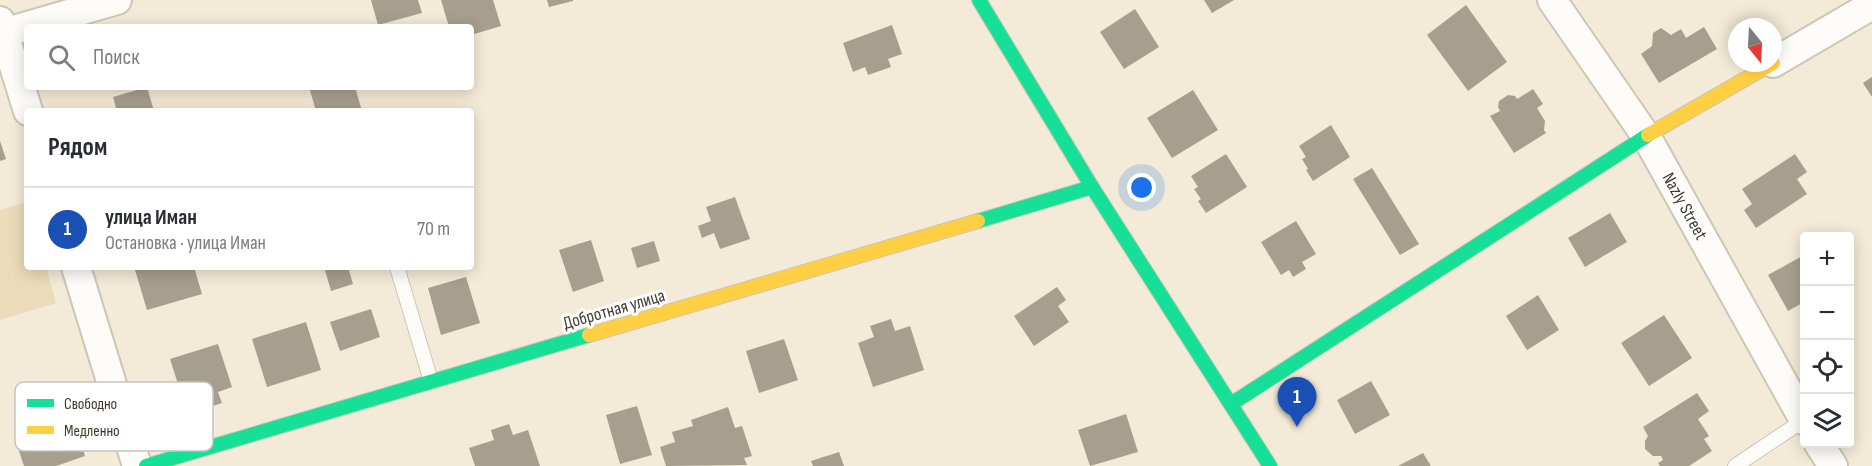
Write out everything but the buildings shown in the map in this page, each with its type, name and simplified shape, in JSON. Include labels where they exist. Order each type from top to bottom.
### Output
[{"type":"street","points":[[27,108],[1,29],[117,0]]},
{"type":"street","points":[[979,0],[1092,187],[1270,466]]},
{"type":"street","name":"Nazly Street","points":[[1552,0],[1646,136],[1800,413]]},
{"type":"street","points":[[1782,58],[1872,5]]},
{"type":"street","points":[[1231,404],[1646,136],[1757,72]]},
{"type":"street","name":"Добротная улица","points":[[213,446],[1092,187]]},
{"type":"street","points":[[76,270],[111,382]]},
{"type":"street","points":[[1822,448],[1833,466]]},
{"type":"street","points":[[132,451],[137,466]]},
{"type":"street","name":"Добротная улица","points":[[146,466],[196,451]]},
{"type":"lane","points":[[398,270],[431,381]]},
{"type":"lane","points":[[1735,466],[1800,423]]},
{"type":"shaded area","points":[[24,203],[24,270],[47,270],[56,303],[0,320],[0,210]]},
{"type":"traffic: fast","points":[[979,0],[1092,187],[1270,466]]},
{"type":"traffic: fast","points":[[1231,404],[1648,135]]},
{"type":"traffic: fast","points":[[978,221],[1092,187]]},
{"type":"traffic: fast","points":[[213,446],[589,335]]},
{"type":"traffic: fast","points":[[146,466],[197,451]]},
{"type":"traffic: slow","points":[[1648,135],[1757,72]]},
{"type":"traffic: slow","points":[[589,335],[978,221]]},
{"type":"place","name":"улица Иман","points":[[1297,427]]}]
